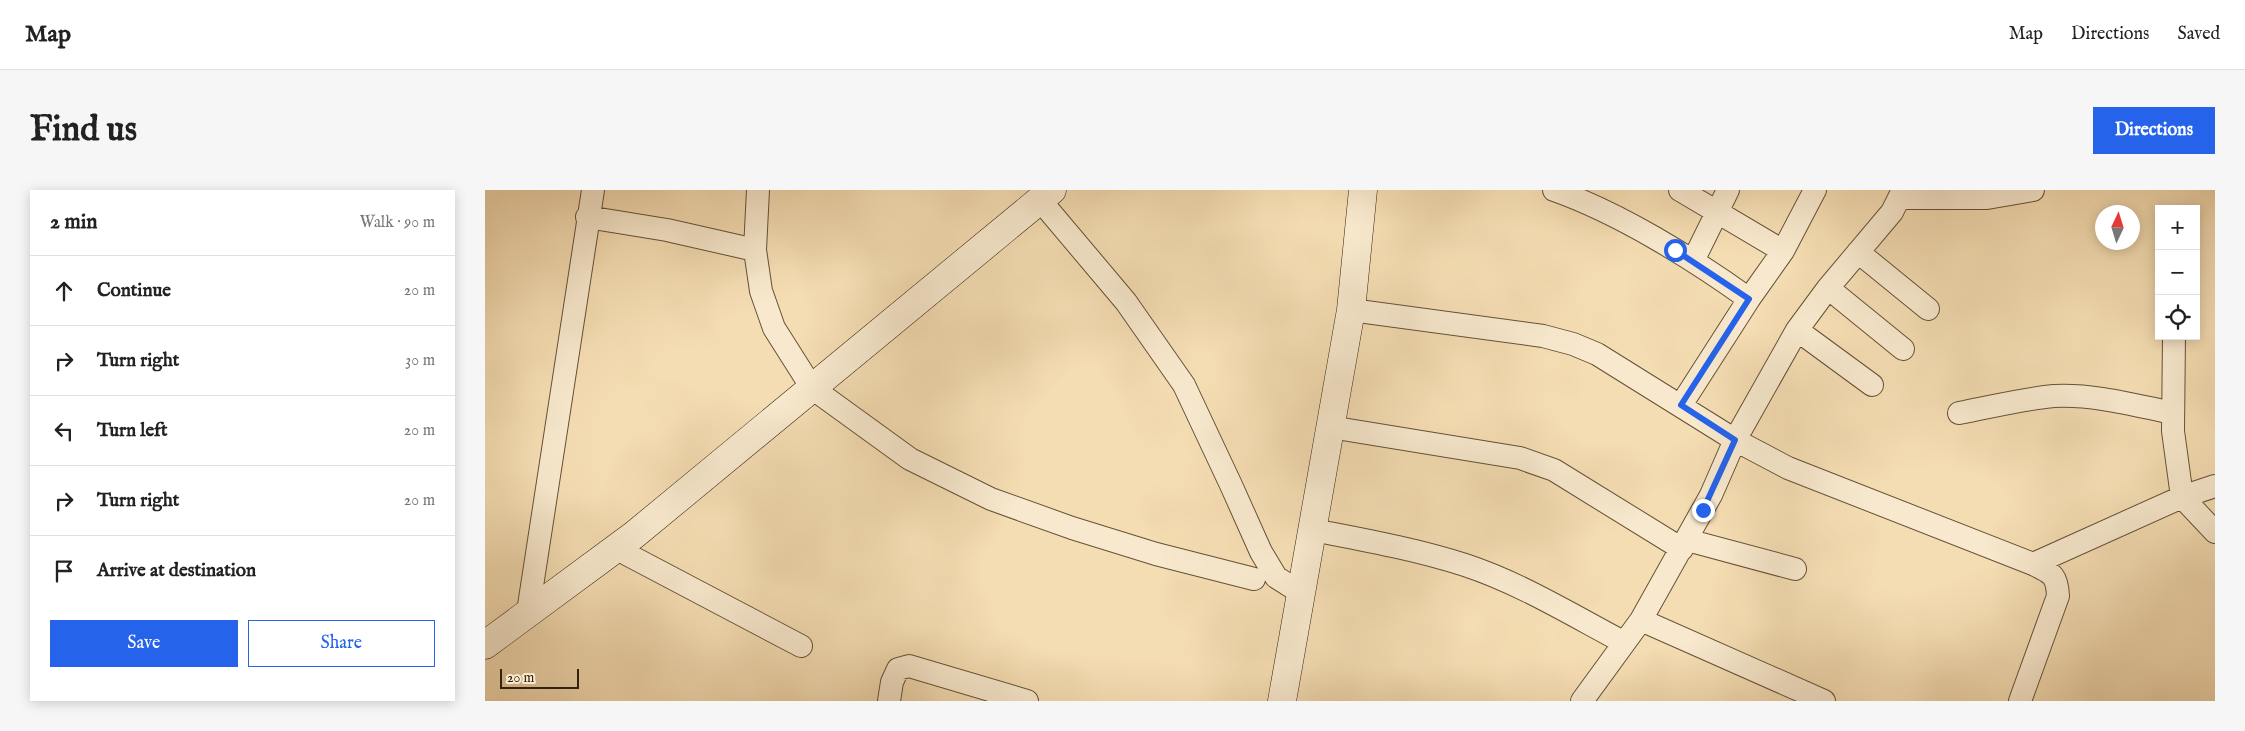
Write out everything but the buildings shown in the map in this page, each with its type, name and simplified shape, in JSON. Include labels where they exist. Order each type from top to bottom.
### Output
[{"type":"street","points":[[528,612],[587,217],[593,190]]},
{"type":"street","points":[[758,190],[755,250],[761,291],[774,328],[812,388],[909,459],[991,499],[1081,531],[1157,554],[1254,579]]},
{"type":"street","points":[[1281,701],[1351,310],[1363,190]]},
{"type":"street","points":[[1680,190],[1783,251]]},
{"type":"street","points":[[1693,261],[1728,190]]},
{"type":"street","points":[[1681,405],[1749,299],[1783,251],[1815,190]]},
{"type":"street","points":[[1582,701],[1623,642],[1641,620],[1711,495],[1735,440],[1797,330],[1902,194],[1987,198],[2033,190]]},
{"type":"street","points":[[1564,192],[1675,250],[1749,299]]},
{"type":"street","points":[[485,645],[615,548],[1046,195],[1126,302],[1184,386],[1261,552],[1276,576],[1301,593]]},
{"type":"street","points":[[587,217],[667,230],[755,250]]},
{"type":"street","points":[[1858,252],[1928,309]]},
{"type":"street","points":[[1828,288],[1903,349]]},
{"type":"street","points":[[1351,310],[1543,336],[1573,344],[1597,354],[1735,440],[1788,468],[2033,564],[2052,574],[2058,583],[2058,596],[2020,701]]},
{"type":"street","points":[[1797,330],[1872,385]]},
{"type":"street","points":[[2174,340],[2173,413],[2177,469],[2182,497],[2215,532]]},
{"type":"street","points":[[1959,414],[2024,400],[2056,396],[2099,398],[2173,413]]},
{"type":"street","points":[[1330,427],[1519,458],[1554,470],[1684,544],[1795,569]]},
{"type":"street","points":[[2033,564],[2182,497],[2215,486]]},
{"type":"street","points":[[1313,530],[1419,551],[1467,566],[1523,590],[1623,642]]},
{"type":"street","points":[[615,548],[801,646]]},
{"type":"street","points":[[1641,620],[1824,701]]},
{"type":"street","points":[[889,701],[892,682],[898,669],[909,666],[1027,701]]},
{"type":"route","points":[[1675,250],[1749,299],[1681,405],[1735,440],[1703,510]]}]
